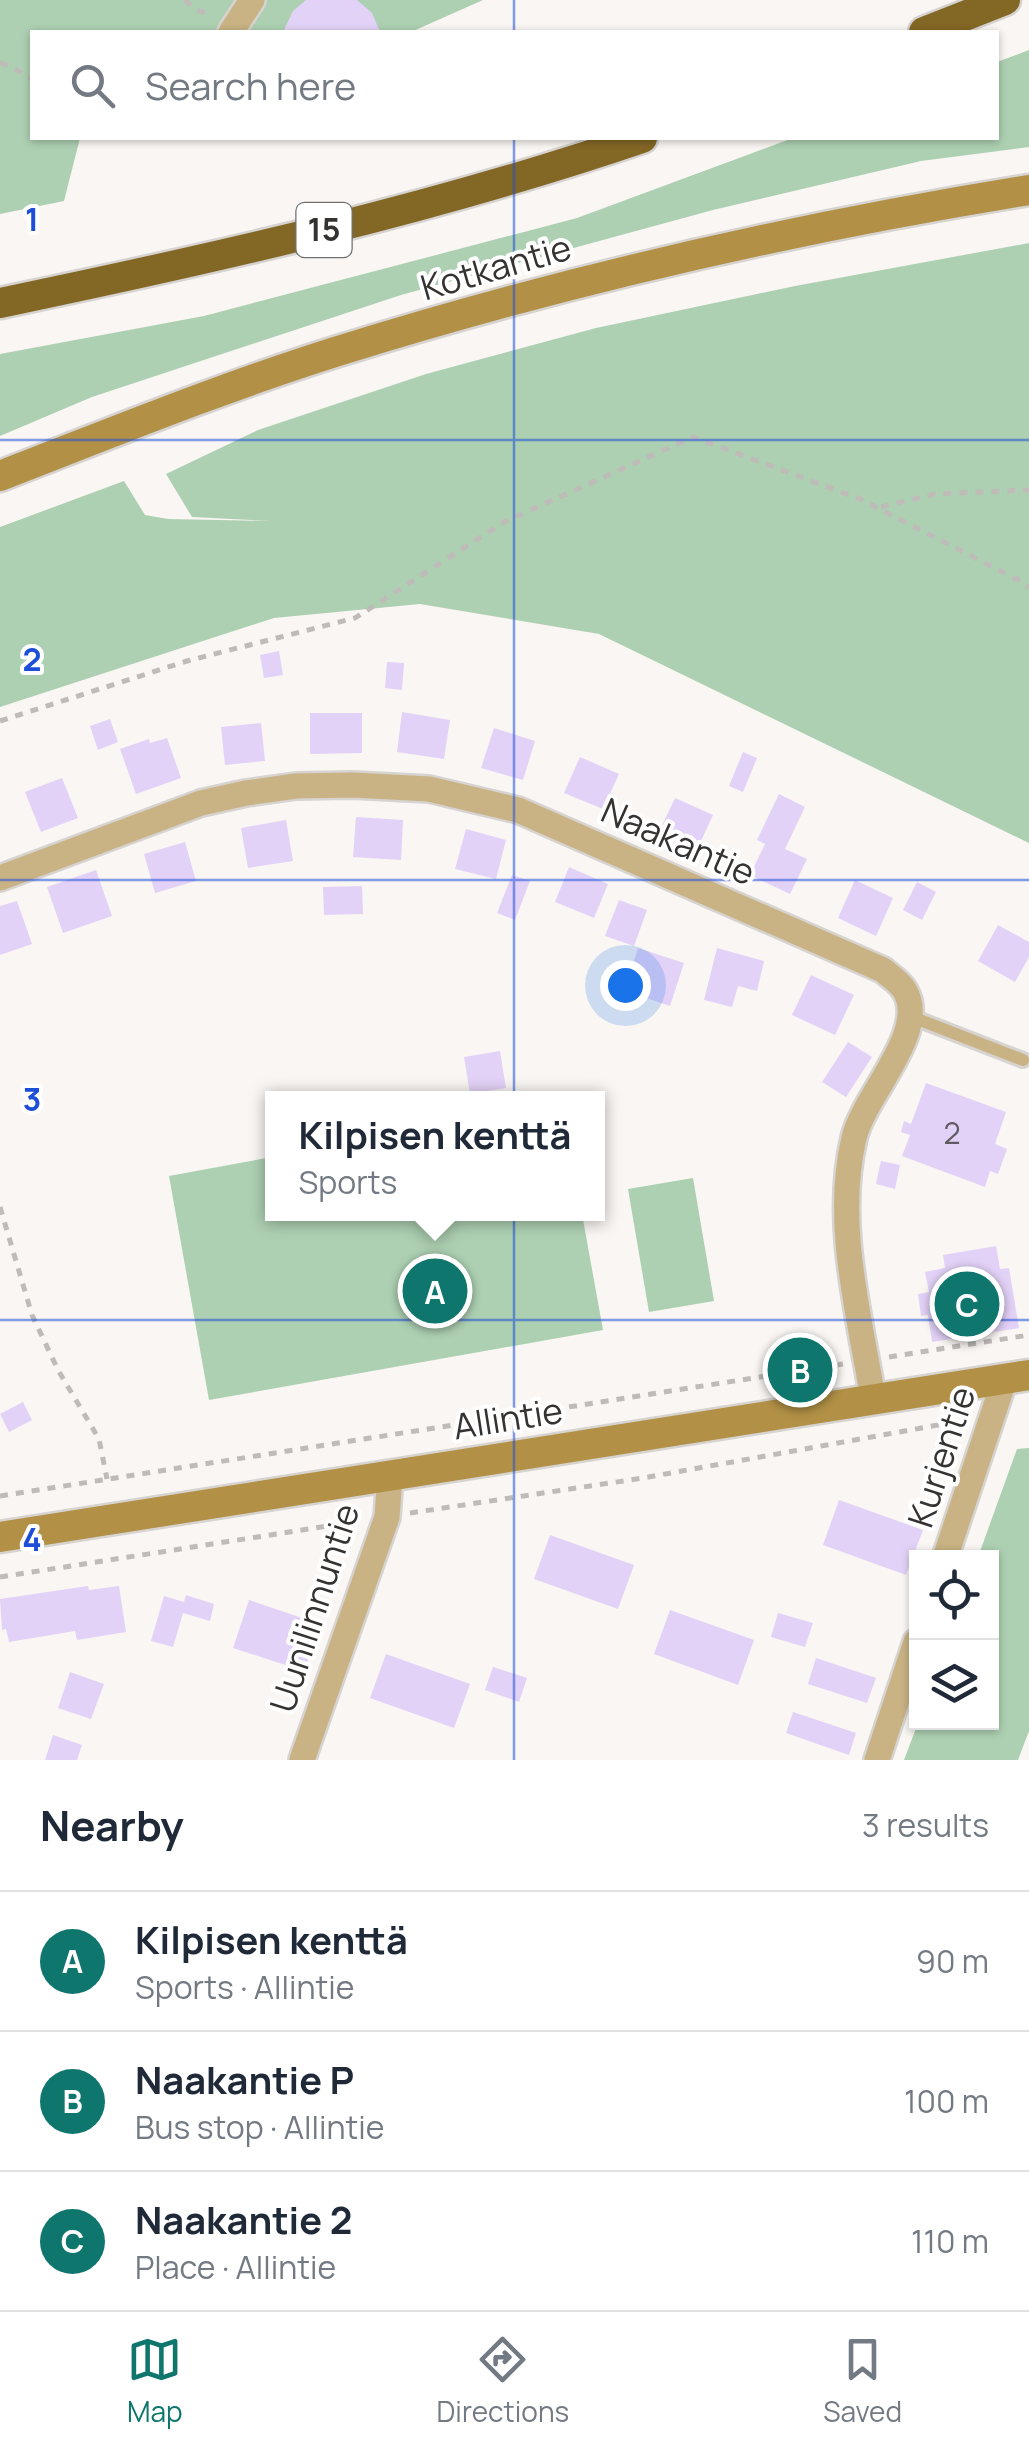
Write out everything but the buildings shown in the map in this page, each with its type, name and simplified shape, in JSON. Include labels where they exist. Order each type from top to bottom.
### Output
[{"type":"highway","points":[[929,30],[1005,0]]},
{"type":"highway","name":"15","points":[[0,303],[158,270],[336,226],[635,140]]},
{"type":"street","points":[[232,30],[252,0]]},
{"type":"street","name":"Kotkantie","points":[[0,476],[154,416],[334,353],[496,306],[776,235],[1029,190]]},
{"type":"street","name":"Naakantie","points":[[0,878],[201,803],[246,793],[296,786],[429,788],[518,810],[882,970],[902,986],[912,1017]]},
{"type":"street","points":[[872,1398],[848,1244],[849,1174],[854,1138],[865,1106],[905,1040],[912,1017]]},
{"type":"street","name":"Allintie","points":[[0,1538],[1017,1377]]},
{"type":"street","name":"Kurjentie","points":[[948,1550],[992,1420],[1017,1377]]},
{"type":"street","name":"Uunilinnuntie","points":[[302,1760],[386,1517],[390,1476]]},
{"type":"street","points":[[876,1760],[909,1663]]},
{"type":"lane","points":[[912,1017],[1023,1060]]},
{"type":"path","points":[[0,63],[30,79]]},
{"type":"path","points":[[0,721],[187,660],[355,618],[504,522],[693,437],[878,508],[1029,588]]},
{"type":"path","points":[[878,508],[935,494],[1029,490]]},
{"type":"path","points":[[0,1208],[32,1314],[58,1370],[98,1439],[108,1480]]},
{"type":"path","points":[[0,1496],[1029,1335]]},
{"type":"path","points":[[0,1577],[643,1478],[969,1420],[992,1420]]},
{"type":"green space","points":[[0,0],[483,0],[416,30],[30,30],[30,140],[79,140],[64,201],[0,214]]},
{"type":"green space","points":[[1029,50],[1029,147],[921,161],[713,210],[401,295],[92,397],[0,436],[0,354],[204,316],[577,218],[788,140],[999,140],[999,61]]},
{"type":"green space","points":[[1029,243],[1029,843],[599,634],[420,604],[274,618],[0,707],[0,527],[124,481],[145,515],[271,521],[192,517],[166,474],[258,430],[426,374],[596,328]]},
{"type":"green space","points":[[265,1158],[265,1221],[583,1221],[603,1330],[209,1400],[169,1176]]},
{"type":"green space","points":[[693,1178],[714,1301],[649,1312],[628,1189]]},
{"type":"green space","points":[[1029,1448],[1029,1731],[1018,1760],[904,1760],[915,1730],[999,1730],[999,1550],[981,1550],[1017,1449]]},
{"type":"place","name":"Kilpisen kenttä","points":[[435,1291]]},
{"type":"place","name":"Naakantie 2","points":[[967,1304]]},
{"type":"place","name":"Naakantie P","points":[[800,1370]]}]
